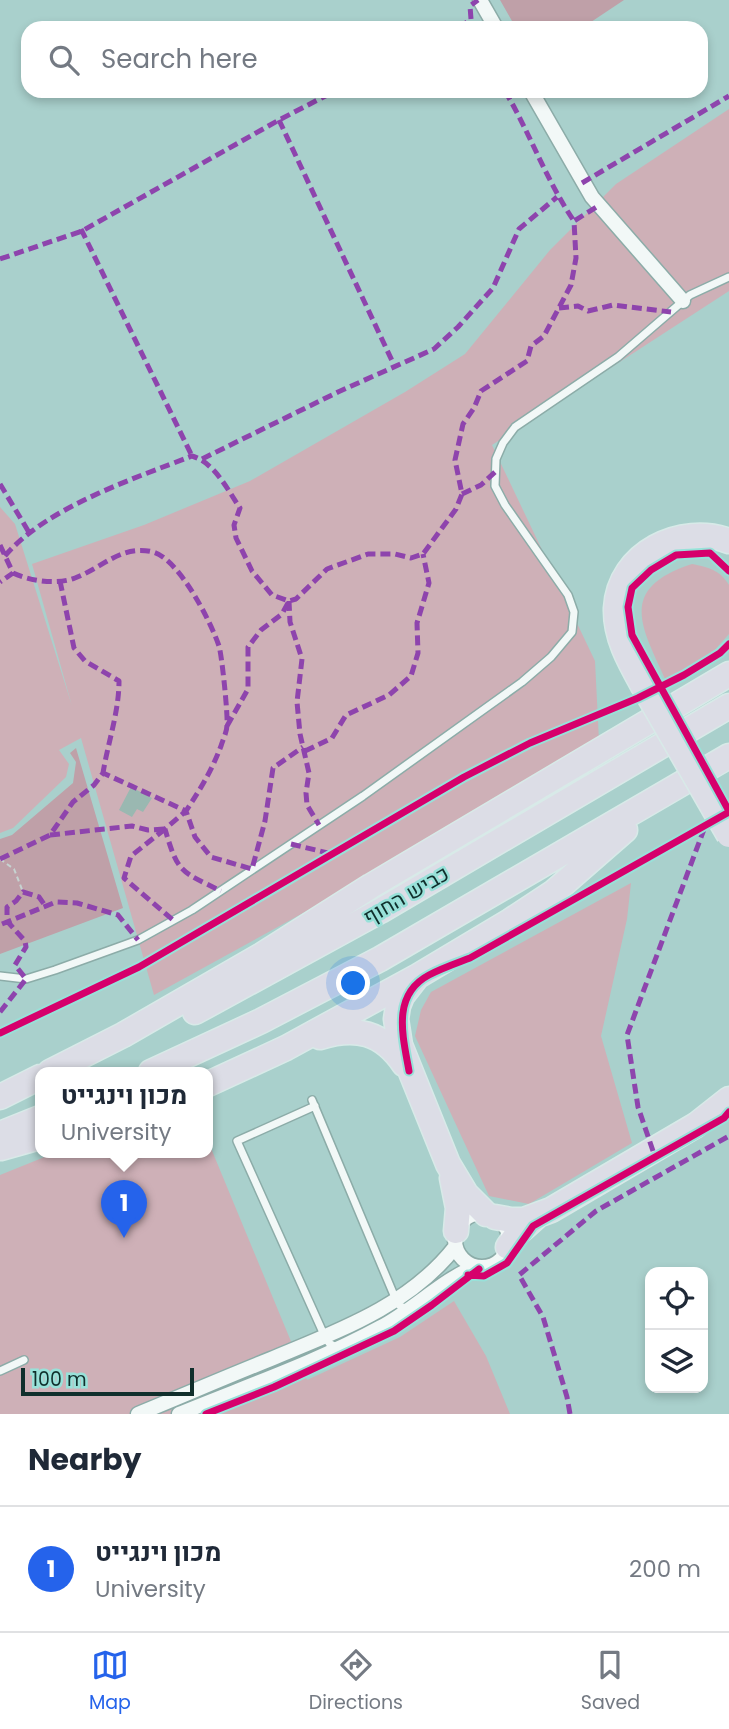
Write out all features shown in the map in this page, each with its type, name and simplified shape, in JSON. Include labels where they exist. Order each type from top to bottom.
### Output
[{"type":"highway","points":[[729,541],[695,535],[666,541],[642,556],[623,580],[616,607],[625,652],[729,835]]},
{"type":"highway","points":[[705,688],[729,664]]},
{"type":"highway","points":[[60,1067],[123,1035],[262,955],[371,886],[729,674]]},
{"type":"highway","name":"כביש החוף","points":[[87,1067],[126,1049],[380,911],[729,706]]},
{"type":"highway","name":"כביש החוף","points":[[162,1067],[261,1021],[380,959],[729,756]]},
{"type":"highway","points":[[213,1082],[286,1048],[418,976],[554,892],[670,791]]},
{"type":"highway","points":[[418,976],[402,996],[396,1019],[400,1045],[448,1164],[466,1194],[491,1215],[511,1220],[536,1217]]},
{"type":"highway","points":[[286,1048],[345,1031],[367,1034],[391,1049],[409,1071]]},
{"type":"highway","points":[[0,1099],[35,1080]]},
{"type":"highway","points":[[0,1099],[35,1088]]},
{"type":"highway","points":[[508,1247],[517,1234],[536,1217],[570,1200],[696,1125],[729,1098]]},
{"type":"highway","points":[[0,1134],[35,1120]]},
{"type":"highway","points":[[0,1148],[35,1139]]},
{"type":"highway","points":[[448,1164],[456,1195],[456,1239]]},
{"type":"street","points":[[480,0],[492,21]]},
{"type":"street","points":[[535,98],[592,197],[682,301]]},
{"type":"street","points":[[138,1414],[325,1337],[396,1300],[436,1271],[456,1239],[462,1222],[469,1216],[491,1215],[506,1230],[508,1247],[499,1262],[491,1266],[476,1267],[454,1278],[384,1326],[339,1348],[179,1414]]},
{"type":"street","points":[[456,1239],[465,1262],[476,1267]]},
{"type":"lane","points":[[0,976],[26,979],[55,970],[138,940],[192,910],[363,796],[522,682],[551,657],[572,632],[574,612],[568,595],[495,486],[496,459],[503,443],[515,427],[618,357],[690,295],[729,277]]},
{"type":"lane","points":[[339,1348],[333,1346],[325,1337],[237,1141],[314,1103],[396,1300],[400,1306],[411,1309]]},
{"type":"lane","points":[[0,1371],[24,1360]]},
{"type":"path","points":[[0,859],[14,869],[23,892]]},
{"type":"shaded area","points":[[500,0],[624,0],[592,21],[512,21]]},
{"type":"shaded area","points":[[729,109],[729,291],[492,445],[595,661],[599,741],[514,797],[154,995],[81,738],[59,750],[69,764],[66,777],[13,828],[0,833],[0,507],[15,524],[72,706],[32,564],[144,525],[250,481],[405,392],[465,354],[550,250],[616,184]]},
{"type":"shaded area","points":[[692,564],[713,570],[729,585],[729,634],[713,652],[667,683],[644,628],[644,598],[652,586],[668,574]]},
{"type":"shaded area","points":[[76,748],[123,908],[0,954],[0,839],[12,835],[73,783],[76,762],[70,753]]},
{"type":"shaded area","points":[[631,883],[627,919],[601,1036],[632,1143],[529,1204],[489,1196],[415,1036],[421,1010],[431,992]]},
{"type":"shaded area","points":[[213,1153],[307,1380],[400,1337],[454,1301],[486,1356],[510,1414],[0,1414],[0,1175],[42,1158],[213,1158]]},
{"type":"building","points":[[131,787],[152,798],[143,812],[137,809],[132,817],[119,810]]},
{"type":"marked path","points":[[468,21],[471,19],[470,6],[478,0]]},
{"type":"marked path","points":[[582,183],[729,96]]},
{"type":"marked path","points":[[0,259],[82,231],[321,98]]},
{"type":"marked path","points":[[509,98],[574,221]]},
{"type":"marked path","points":[[279,120],[395,367]]},
{"type":"marked path","points":[[202,459],[338,392],[434,349],[493,288],[519,229],[557,197]]},
{"type":"marked path","points":[[5,556],[43,523],[67,509],[92,496],[192,456],[214,471],[240,508],[234,525],[236,538],[252,571],[272,595],[289,601],[296,599],[327,569],[368,554],[395,554],[411,558],[423,554],[456,509],[462,494],[455,460],[463,424],[481,391],[527,361],[531,346],[544,336],[571,285],[576,258],[574,221],[598,206]]},
{"type":"marked path","points":[[81,229],[192,456]]},
{"type":"marked path","points":[[559,308],[578,306],[588,311],[613,305],[671,312]]},
{"type":"marked path","points":[[462,494],[481,485],[495,472]]},
{"type":"marked path","points":[[0,484],[30,534]]},
{"type":"marked path","points":[[0,545],[13,573],[0,582]]},
{"type":"marked path","points":[[13,573],[44,581],[68,580],[85,574],[112,558],[142,550],[163,557],[183,578],[215,635],[224,686],[226,733],[209,772],[186,811],[195,837],[211,857],[252,869],[265,821],[273,768],[303,747]]},
{"type":"marked path","points":[[305,751],[332,738],[346,715],[389,695],[411,676],[418,653],[417,623],[429,583],[423,554]]},
{"type":"marked path","points":[[60,581],[74,648],[85,661],[119,681],[103,773]]},
{"type":"marked path","points":[[289,601],[290,622],[302,659],[297,702],[300,734],[309,773],[307,805],[319,825]]},
{"type":"marked path","points":[[227,726],[248,689],[248,647],[261,630],[282,614],[289,601]]},
{"type":"marked path","points":[[0,859],[50,835],[73,802],[94,785],[103,773],[186,811],[165,829],[174,855],[189,874],[221,891]]},
{"type":"marked path","points":[[653,1151],[638,1107],[627,1035],[706,824]]},
{"type":"marked path","points":[[50,835],[132,826],[148,830],[165,829]]},
{"type":"marked path","points":[[165,829],[131,856],[124,878],[173,920]]},
{"type":"marked path","points":[[291,844],[332,854]]},
{"type":"marked path","points":[[0,1012],[26,979],[15,965],[26,947],[25,941],[7,921],[7,907],[23,892],[39,897],[46,907]]},
{"type":"marked path","points":[[2,924],[56,902],[77,903],[118,915],[138,940]]},
{"type":"marked path","points":[[570,1414],[543,1317],[519,1275],[596,1211],[729,1136]]},
{"type":"cycle path","points":[[729,571],[710,553],[676,555],[651,570],[632,588],[628,607],[632,635],[729,811]]},
{"type":"cycle path","points":[[0,1033],[139,967],[464,777],[530,743],[638,698],[684,675],[720,653],[729,644]]},
{"type":"cycle path","points":[[409,1071],[402,1018],[404,1005],[417,983],[434,972],[470,958],[729,812]]},
{"type":"cycle path","points":[[468,1275],[484,1276],[507,1263],[533,1226],[724,1118],[729,1112]]},
{"type":"cycle path","points":[[206,1414],[274,1387],[394,1331],[479,1269]]},
{"type":"place","name":"מכון וינגייט","points":[[124,1238]]}]
